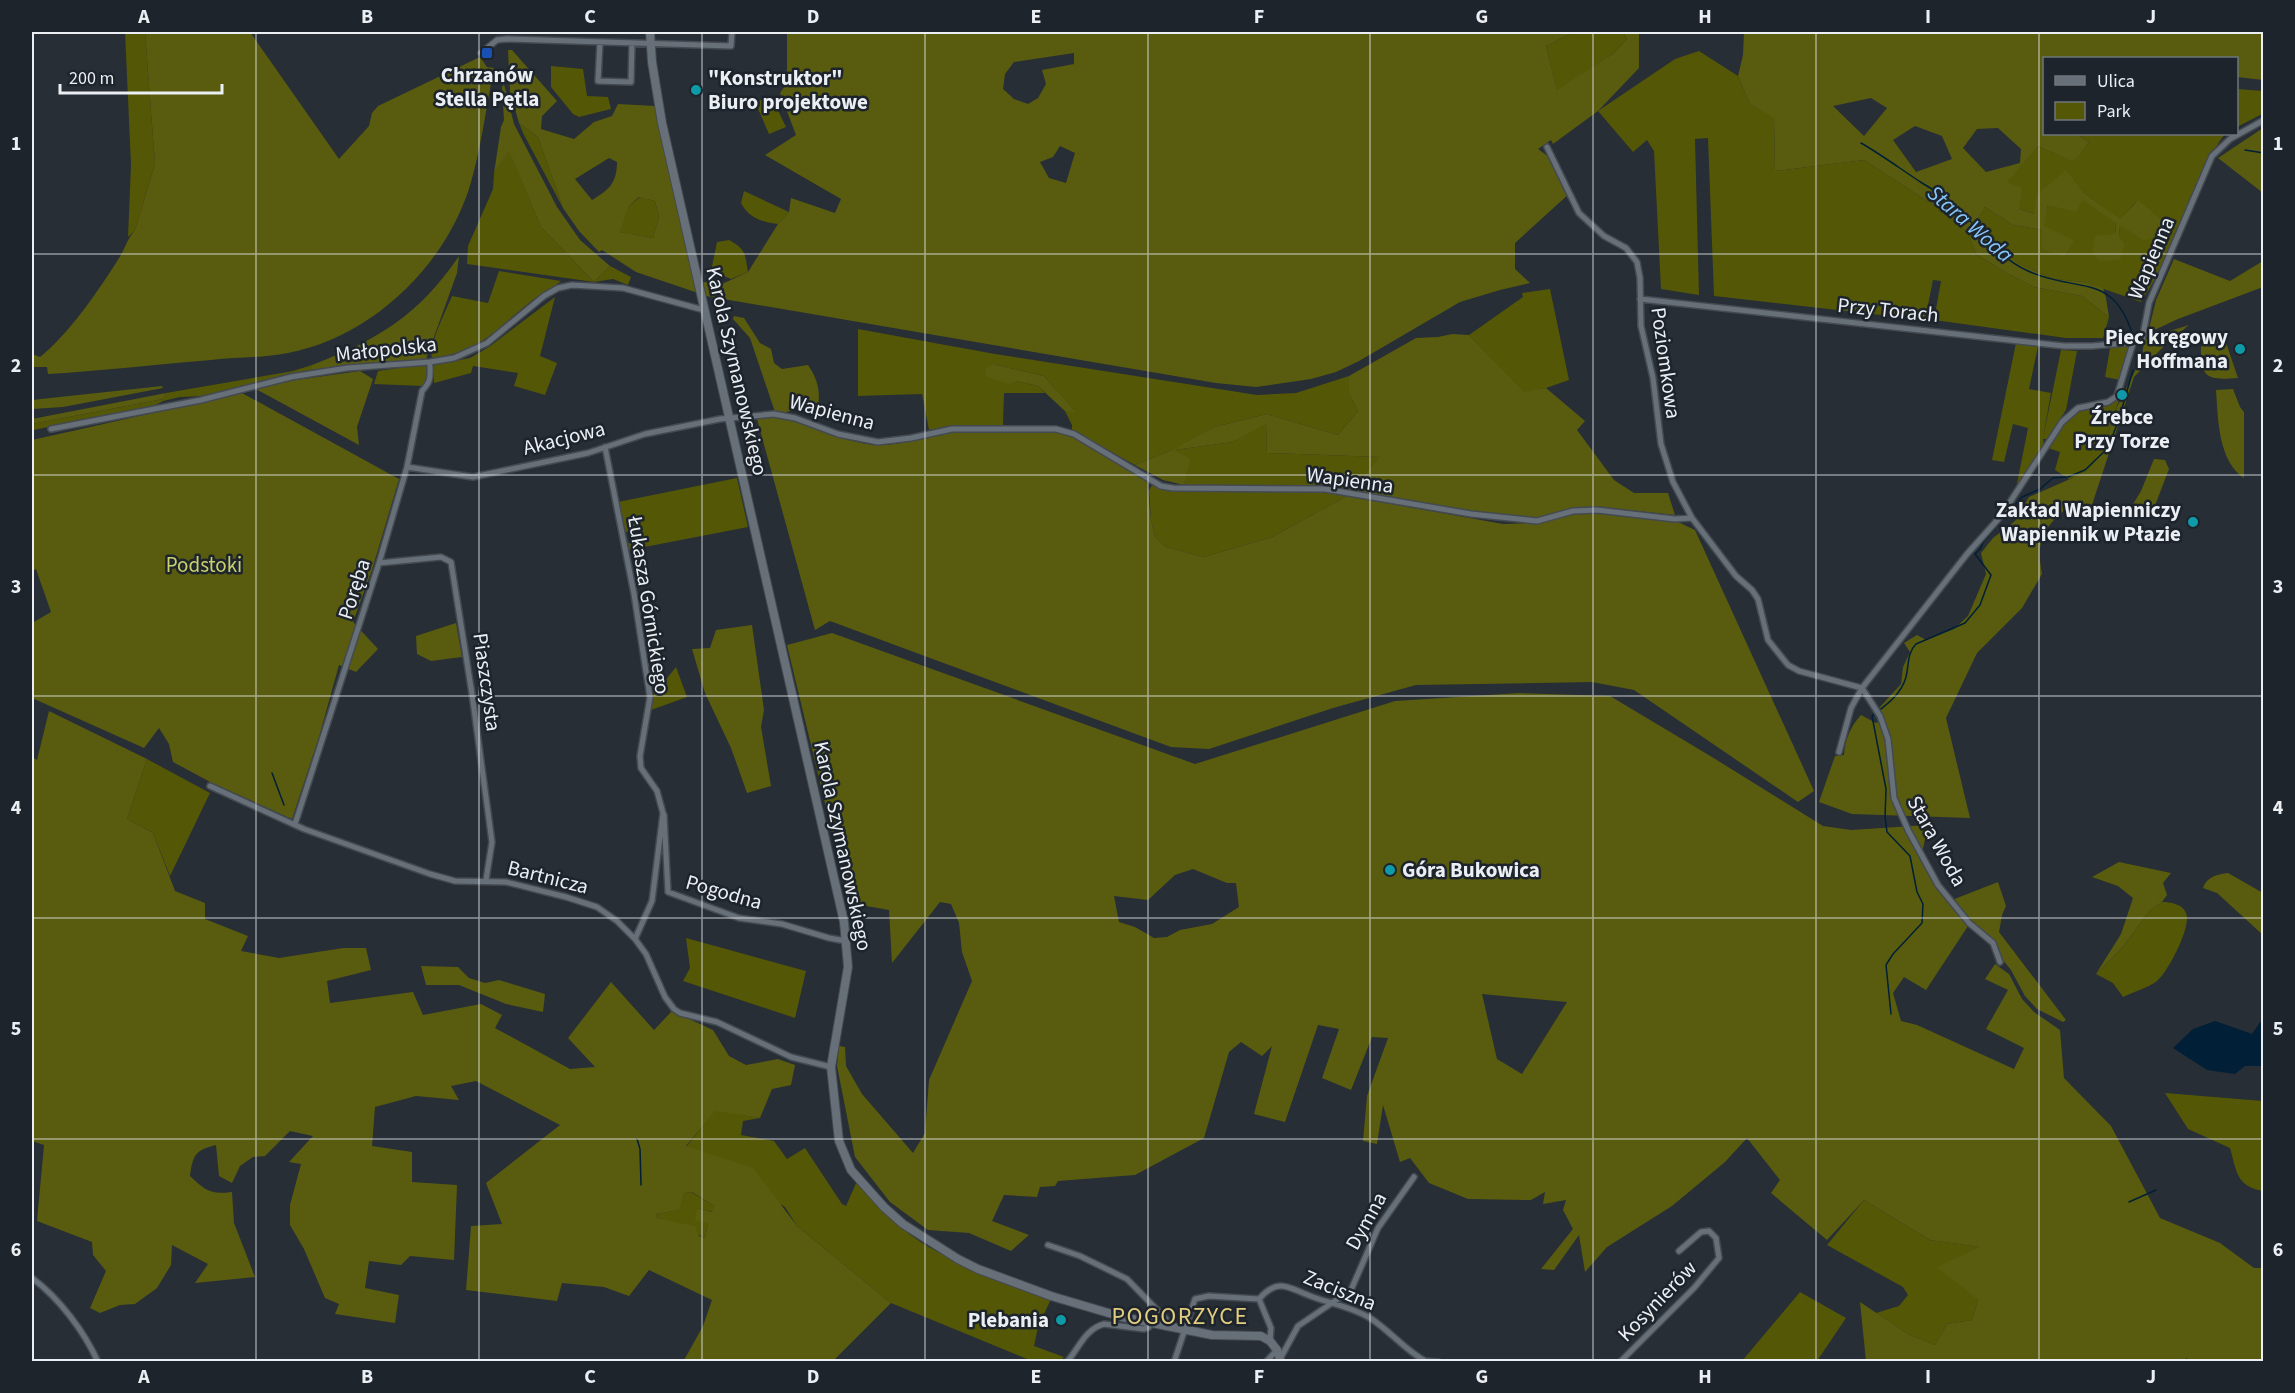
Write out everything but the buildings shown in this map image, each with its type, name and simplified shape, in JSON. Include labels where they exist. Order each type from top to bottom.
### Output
[{"type":"street","points":[[516,39],[517,32]]},
{"type":"street","name":"Karola Szymanowskiego","points":[[650,32],[662,123],[848,941],[847,980],[834,1040],[831,1067],[839,1141],[844,1157],[851,1170],[884,1207],[903,1224],[978,1269],[1088,1308],[1167,1327],[1212,1335],[1262,1336],[1270,1341]]},
{"type":"street","points":[[482,53],[496,40],[516,39],[731,46],[732,32]]},
{"type":"street","points":[[600,42],[598,81],[631,82],[632,43]]},
{"type":"street","name":"Wapienna","points":[[2238,135],[2264,120]]},
{"type":"street","name":"Wapienna","points":[[1839,752],[1851,708],[1862,688],[1967,554],[2001,516],[2062,422],[2078,408],[2108,402],[2117,396],[2133,343],[2142,340],[2149,303],[2212,156],[2237,135]]},
{"type":"street","name":"Poziomkowa","points":[[1546,147],[1571,200],[1591,224],[1632,255],[1640,269],[1641,327],[1653,378],[1660,444],[1676,489],[1692,519]]},
{"type":"street","name":"Małopolska","points":[[51,429],[201,400],[291,377],[347,368],[430,362],[470,352],[487,343],[544,296],[558,288],[572,285],[623,288],[700,309],[704,308]]},
{"type":"street","name":"Przy Torach","points":[[1640,299],[2064,346],[2133,343]]},
{"type":"street","name":"Poręba","points":[[295,824],[379,563],[406,467],[422,391],[430,379],[430,362]]},
{"type":"street","name":"Wapienna","points":[[729,419],[774,414],[795,418],[838,434],[878,442],[952,429],[1056,429],[1074,434],[1161,486],[1173,488],[1325,489],[1461,513],[1537,521],[1573,511],[1597,510],[1692,519]]},
{"type":"street","name":"Akacjowa","points":[[406,467],[473,477],[605,447],[645,434],[729,419]]},
{"type":"street","name":"Łukasza Górnickiego","points":[[605,447],[634,594],[650,697],[640,760],[643,773],[660,798],[663,813],[652,901],[635,939]]},
{"type":"street","points":[[1692,519],[1736,576],[1752,590],[1758,599],[1768,640],[1788,665],[1799,671],[1862,688]]},
{"type":"street","name":"Piaszczysta","points":[[379,563],[441,557],[451,562],[492,842],[486,880]]},
{"type":"street","name":"Stara Woda","points":[[1862,688],[1880,716],[1888,739],[1894,798],[1899,812],[1938,885],[1969,923],[1993,943],[2000,962]]},
{"type":"street","name":"Bartnicza","points":[[210,786],[304,829],[444,878],[486,880],[540,890],[597,907],[617,921],[635,939],[646,954],[658,985],[674,1009],[680,1013],[717,1022],[791,1057],[831,1067]]},
{"type":"street","name":"Pogodna","points":[[663,813],[668,892],[739,918],[782,924],[829,938],[848,941]]},
{"type":"street","name":"Dymna","points":[[1281,1360],[1298,1326],[1344,1297],[1355,1284],[1361,1264],[1378,1228],[1414,1177]]},
{"type":"street","name":"Kosynierów","points":[[1620,1362],[1694,1288],[1719,1258],[1716,1238],[1709,1231],[1701,1232],[1679,1251]]},
{"type":"street","points":[[1048,1245],[1080,1256],[1127,1279],[1166,1319],[1167,1327]]},
{"type":"street","points":[[32,1278],[48,1291],[78,1328],[91,1346],[98,1362]]},
{"type":"street","name":"Zaciszna","points":[[1259,1299],[1276,1286],[1286,1286],[1344,1306],[1368,1317],[1425,1361]]},
{"type":"street","points":[[1174,1362],[1195,1299],[1209,1296],[1259,1299],[1271,1328],[1270,1341],[1281,1360]]},
{"type":"street","points":[[1067,1362],[1091,1330],[1099,1325],[1144,1329],[1149,1327],[1150,1323]]},
{"type":"street","points":[[1266,1362],[1276,1350]]},
{"type":"street","points":[[1425,1361],[1438,1362]]},
{"type":"green space","points":[[125,32],[145,32],[155,164],[135,230],[128,237],[131,165]]},
{"type":"green space","points":[[145,32],[250,32],[339,159],[369,126],[372,113],[378,106],[480,57],[487,67],[494,68],[473,174],[457,218],[441,246],[400,295],[375,315],[348,332],[319,345],[288,353],[48,374],[47,367],[32,367],[32,354],[40,357],[83,311],[135,230],[155,164]]},
{"type":"green space","points":[[787,32],[1574,32],[1546,46],[1557,90],[1614,53],[1627,39],[1623,32],[1639,32],[1639,68],[1598,111],[1553,144],[1551,140],[1538,149],[1549,157],[1564,187],[1570,193],[1515,243],[1515,269],[1530,283],[1460,302],[1336,372],[1311,379],[1256,387],[1216,383],[706,296],[703,282],[722,284],[748,272],[778,224],[789,212],[791,198],[835,213],[841,199],[765,155],[796,135],[780,93],[787,83]],"holes":[[[1074,53],[1074,64],[1042,70],[1046,84],[1038,98],[1028,104],[1014,99],[1003,89],[1005,74],[1014,62]],[[1060,146],[1075,153],[1066,183],[1049,178],[1040,162],[1053,157]]]},
{"type":"green space","points":[[1574,32],[1623,32],[1627,39],[1614,53],[1557,91],[1546,46]]},
{"type":"green space","points":[[1744,32],[2263,32],[2263,80],[2238,77],[2238,57],[2043,57],[2043,135],[2078,135],[2089,142],[2080,155],[2072,161],[2038,146],[2007,182],[2022,188],[2019,209],[2034,214],[2037,194],[2066,170],[2084,193],[2120,219],[2138,200],[2165,223],[2158,237],[2143,240],[2120,225],[2119,236],[2125,244],[2120,260],[2101,261],[2092,254],[2095,236],[2115,234],[2116,223],[2083,200],[2076,212],[2048,205],[2044,226],[2074,240],[2064,257],[2042,249],[2042,230],[2013,225],[1985,207],[1977,220],[1992,244],[2022,265],[2054,279],[2084,282],[2103,288],[2109,317],[2082,296],[2034,287],[1976,254],[1968,233],[1938,208],[1864,160],[1775,171],[1774,118],[1750,104],[1738,76],[1743,55]],"holes":[[[1871,98],[1887,108],[1864,136],[1833,106]],[[1915,126],[1942,136],[1952,159],[1916,172],[1893,140]],[[1998,128],[2021,149],[2020,163],[1986,172],[1963,148],[1977,129]]]},
{"type":"green space","points":[[508,50],[512,50],[557,101],[542,116],[541,129],[574,139],[594,122],[612,116],[618,104],[655,106],[698,293],[636,272],[602,250],[599,252],[579,231],[563,208],[538,137],[519,123],[510,92]],"holes":[[[609,158],[617,162],[614,181],[603,193],[592,200],[575,179]],[[639,197],[655,201],[659,217],[653,238],[620,232],[629,206]]]},
{"type":"green space","points":[[1699,51],[1738,76],[1750,104],[1774,117],[1775,171],[1864,160],[1938,208],[1968,233],[1976,254],[2034,287],[2082,296],[2109,317],[2103,338],[2066,338],[1934,320],[1941,281],[1933,280],[1925,320],[1714,296],[1708,138],[1695,139],[1699,295],[1661,289],[1654,151],[1647,140],[1633,152],[1598,111],[1675,59]]},
{"type":"green space","points":[[551,66],[583,69],[587,96],[608,97],[611,109],[579,117],[573,114],[551,87]]},
{"type":"green space","points":[[504,84],[514,124],[557,207],[580,240],[610,266],[594,282],[541,227],[509,151],[494,173],[504,120],[502,87]]},
{"type":"green space","points":[[2238,89],[2263,91],[2264,113],[2238,126]]},
{"type":"green space","points":[[771,96],[786,127],[769,134],[755,102]]},
{"type":"green space","points":[[519,123],[538,137],[563,208],[524,135]]},
{"type":"green space","points":[[2263,128],[2263,193],[2218,158]]},
{"type":"green space","points":[[2078,135],[2224,135],[2201,174],[2164,261],[2141,302],[2084,282],[2054,279],[2022,265],[1992,244],[1977,220],[1985,207],[2013,225],[2042,230],[2048,205],[2083,199],[2116,222],[2115,234],[2119,236],[2120,225],[2137,200],[2120,220],[2084,193],[2066,171],[2034,214],[2019,209],[2006,182],[2038,146],[2071,160],[2080,155],[2089,142]]},
{"type":"green space","points":[[509,150],[541,227],[594,282],[467,264],[468,246],[493,189],[494,173]]},
{"type":"green space","points":[[744,191],[789,212],[778,224],[756,218],[741,203]]},
{"type":"green space","points":[[640,197],[655,201],[659,217],[653,238],[619,232],[629,206]]},
{"type":"green space","points":[[729,240],[739,246],[744,253],[748,272],[731,279],[711,271],[717,242]]},
{"type":"green space","points":[[459,256],[457,273],[426,359],[312,370],[312,365],[336,356],[377,335],[412,310],[444,277]]},
{"type":"green space","points":[[2174,259],[2230,281],[2263,261],[2263,287],[2178,319],[2148,333],[2156,300]]},
{"type":"green space","points":[[610,266],[631,277],[628,285],[613,279],[594,282]]},
{"type":"green space","points":[[499,271],[561,281],[543,292],[480,342],[451,355],[432,358],[431,352],[435,337],[452,296],[488,303]]},
{"type":"green space","points":[[1550,289],[1569,380],[1524,393],[1469,335],[1523,297],[1522,293]]},
{"type":"green space","points":[[555,297],[540,356],[557,363],[545,395],[514,386],[518,373],[473,366],[471,373],[434,383],[434,365],[470,358],[489,347]]},
{"type":"green space","points":[[734,316],[744,318],[760,343],[771,349],[774,363],[782,369],[808,365],[817,384],[818,405],[775,412],[750,338],[733,319]]},
{"type":"green space","points":[[2189,325],[2166,344],[2134,377],[2091,508],[2071,504],[2049,526],[2041,542],[2042,574],[2022,608],[1977,653],[1946,718],[1970,818],[1852,814],[1819,802],[1835,756],[1844,755],[1849,734],[1857,720],[1861,715],[1876,723],[1883,720],[1880,707],[1901,684],[1903,667],[1910,652],[1904,643],[1917,635],[1926,640],[1954,629],[1968,616],[1986,574],[1981,553],[1993,538],[2015,521],[2029,497],[2086,472],[2101,454],[2117,407],[2142,357],[2144,341],[2147,338]]},
{"type":"green space","points":[[858,329],[995,354],[1257,395],[1296,393],[1349,376],[1349,393],[1358,411],[1338,435],[1267,414],[1214,427],[1174,450],[1233,442],[1266,423],[1267,453],[1381,457],[1351,491],[1326,486],[1184,485],[1185,479],[1172,450],[1135,465],[1072,430],[1065,411],[1075,411],[1044,376],[993,364],[1016,381],[1038,386],[1045,393],[1004,393],[1003,425],[952,426],[929,430],[922,394],[858,396]]},
{"type":"green space","points":[[2222,331],[2238,378],[2213,378],[2208,376],[2202,366],[2201,347]]},
{"type":"green space","points":[[1452,334],[1469,335],[1524,392],[1546,388],[1585,421],[1577,430],[1614,480],[1634,493],[1668,493],[1675,515],[1601,507],[1572,508],[1538,518],[1503,517],[1351,491],[1380,457],[1267,453],[1266,424],[1233,442],[1174,450],[1190,459],[1184,485],[1163,480],[1135,465],[1172,450],[1214,427],[1267,414],[1338,435],[1358,411],[1349,393],[1349,376],[1416,338]]},
{"type":"green space","points":[[2016,343],[2038,346],[2029,389],[2051,393],[2043,438],[2061,350],[2077,351],[2066,410],[2047,439],[2043,439],[2044,445],[2015,494],[2028,428],[2013,424],[2004,462],[1992,460]]},
{"type":"green space","points":[[2129,345],[2120,380],[2105,377],[2110,348]]},
{"type":"green space","points":[[425,364],[429,366],[428,381],[423,386],[374,384],[378,371]]},
{"type":"green space","points":[[993,364],[1044,376],[1076,412],[1065,411],[1038,386],[1016,381],[1009,384],[987,377],[985,369]]},
{"type":"green space","points":[[312,365],[312,370],[203,396],[180,397],[163,401],[152,407],[33,430],[32,424],[163,399],[166,393],[293,371]]},
{"type":"green space","points":[[360,371],[373,379],[357,427],[359,445],[254,388],[296,380]]},
{"type":"green space","points":[[162,386],[163,388],[63,407],[32,409],[32,400]]},
{"type":"green space","points":[[2233,389],[2244,412],[2244,478],[2229,461],[2219,426],[2216,390]]},
{"type":"green space","points":[[2122,391],[2101,454],[2086,473],[2069,479],[2055,470],[2060,452],[2048,448],[2063,424],[2082,410],[2110,403]]},
{"type":"green space","points":[[166,393],[163,399],[32,424],[32,419]]},
{"type":"green space","name":"Podstoki","points":[[242,393],[399,479],[372,570],[353,622],[378,649],[356,672],[339,665],[319,737],[292,819],[214,784],[173,762],[169,744],[159,728],[144,748],[32,698],[32,623],[51,612],[36,569],[32,571],[32,440]]},
{"type":"green space","points":[[775,416],[838,437],[877,445],[897,444],[954,431],[1057,431],[1092,446],[1147,481],[1155,537],[1166,547],[1204,557],[1272,537],[1347,496],[1503,524],[1538,523],[1575,514],[1598,513],[1678,522],[1695,530],[1814,791],[1798,802],[1634,690],[1592,682],[1416,685],[1333,708],[1209,749],[1171,747],[830,621],[815,630],[757,419]]},
{"type":"green space","points":[[2154,459],[2165,460],[2169,469],[2151,516],[2140,519],[2129,511],[2141,491]]},
{"type":"green space","points":[[737,478],[748,527],[629,550],[628,543],[634,542],[637,536],[632,531],[625,532],[618,502]]},
{"type":"green space","points":[[1152,485],[1173,490],[1324,492],[1347,496],[1272,537],[1204,557],[1166,547],[1155,537],[1151,520],[1149,490]]},
{"type":"green space","points":[[456,623],[462,657],[431,661],[417,654],[416,636]]},
{"type":"green space","points":[[752,625],[764,710],[761,727],[771,786],[747,793],[731,748],[705,693],[692,649],[710,648],[716,630]]},
{"type":"green space","points":[[832,633],[1195,764],[1395,701],[1519,693],[1610,696],[1823,826],[1851,830],[1928,825],[1922,853],[1919,856],[1968,926],[1926,990],[1904,977],[1893,993],[1901,1021],[1917,1025],[2014,1069],[2024,1048],[1986,1029],[2008,990],[1985,979],[1995,964],[2009,974],[2022,999],[2034,1012],[2060,1030],[2064,1078],[2111,1126],[2160,1218],[2220,1243],[2254,1268],[2263,1268],[2263,1361],[2193,1362],[2186,1358],[2184,1362],[1866,1361],[1860,1302],[1908,1334],[1935,1345],[1947,1324],[1972,1320],[1978,1300],[1937,1267],[1980,1247],[1930,1240],[1864,1200],[1827,1240],[1771,1193],[1780,1180],[1747,1138],[1725,1162],[1672,1206],[1607,1247],[1585,1272],[1579,1235],[1554,1270],[1541,1269],[1573,1229],[1563,1210],[1566,1200],[1543,1204],[1545,1192],[1531,1200],[1468,1199],[1429,1183],[1410,1158],[1400,1162],[1383,1105],[1377,1144],[1363,1141],[1367,1096],[1388,1038],[1372,1037],[1351,1090],[1322,1078],[1339,1029],[1318,1025],[1285,1122],[1254,1114],[1272,1046],[1262,1056],[1241,1042],[1229,1052],[1204,1138],[1135,1175],[1058,1181],[1055,1186],[1040,1187],[1037,1197],[1004,1195],[992,1221],[1029,1235],[1011,1251],[969,1233],[928,1230],[890,1202],[855,1157],[837,1066],[839,1046],[845,1047],[846,1066],[862,1094],[913,1153],[925,1133],[929,1080],[972,981],[962,952],[959,923],[951,904],[940,902],[892,963],[889,910],[849,903],[787,645]],"holes":[[[1193,869],[1227,883],[1236,883],[1239,907],[1212,924],[1180,930],[1167,937],[1154,938],[1135,927],[1119,922],[1114,896],[1148,900],[1175,875]],[[1482,994],[1567,1002],[1522,1074],[1497,1059]]]},
{"type":"green space","points":[[676,667],[687,697],[651,710],[652,697]]},
{"type":"green space","points":[[49,711],[147,759],[127,819],[153,833],[175,891],[205,903],[205,919],[248,936],[241,951],[279,958],[343,948],[366,948],[371,970],[327,981],[330,1003],[413,992],[423,1015],[481,1004],[502,1015],[495,1028],[570,1069],[595,1067],[568,1038],[611,982],[654,1030],[672,1011],[713,1030],[729,1056],[746,1065],[778,1059],[795,1065],[791,1085],[772,1089],[760,1118],[715,1111],[686,1146],[753,1168],[797,1226],[891,1303],[833,1361],[683,1362],[703,1326],[712,1300],[649,1270],[629,1296],[604,1287],[562,1283],[557,1301],[466,1290],[471,1226],[502,1224],[486,1183],[560,1125],[476,1081],[451,1086],[459,1100],[416,1096],[375,1107],[372,1146],[412,1152],[412,1182],[457,1185],[454,1260],[410,1256],[401,1265],[369,1261],[365,1288],[399,1295],[395,1323],[335,1314],[339,1304],[325,1298],[304,1249],[290,1225],[290,1205],[301,1164],[289,1162],[313,1136],[290,1131],[265,1156],[253,1157],[240,1166],[232,1183],[219,1176],[216,1145],[199,1151],[192,1163],[190,1176],[204,1188],[218,1193],[232,1192],[234,1223],[255,1277],[195,1283],[208,1264],[172,1245],[171,1265],[157,1288],[135,1304],[120,1305],[100,1313],[90,1308],[106,1271],[93,1255],[92,1242],[37,1221],[44,1145],[32,1141],[32,757],[37,760]],"holes":[[[692,1192],[714,1206],[712,1212],[697,1208],[695,1220],[708,1223],[705,1238],[699,1236],[695,1226],[657,1218],[656,1214],[679,1210],[684,1193]]]},
{"type":"green space","points":[[147,759],[210,793],[170,876],[153,833],[127,819]]},
{"type":"green space","points":[[2119,862],[2171,873],[2163,883],[2167,895],[2162,902],[2150,910],[2122,948],[2096,974],[2121,934],[2133,898],[2118,886],[2092,877]]},
{"type":"green space","points":[[2228,873],[2263,893],[2263,935],[2217,893],[2203,888],[2216,875]]},
{"type":"green space","points":[[1998,882],[2006,906],[1999,932],[2066,1020],[2063,1022],[2037,1009],[2025,996],[2003,960],[1995,941],[1973,923],[1952,900]]},
{"type":"green space","points":[[2162,902],[2176,904],[2186,913],[2186,928],[2182,938],[2173,959],[2157,981],[2123,997],[2113,983],[2096,974],[2122,948],[2150,910]]},
{"type":"green space","points":[[686,938],[806,971],[795,1018],[683,981],[690,968]]},
{"type":"green space","points":[[421,966],[458,967],[469,978],[485,983],[499,980],[545,994],[543,1012],[506,1004],[459,985],[426,985]]},
{"type":"green space","points":[[2165,1093],[2263,1101],[2263,1191],[2247,1186],[2239,1177],[2230,1148],[2188,1129]]},
{"type":"green space","points":[[715,1110],[760,1118],[743,1121],[741,1135],[774,1141],[787,1159],[805,1148],[842,1204],[846,1206],[857,1181],[902,1228],[933,1250],[1051,1299],[1038,1327],[1034,1346],[1064,1357],[1060,1361],[1032,1361],[891,1303],[797,1226],[785,1207],[686,1147]]},
{"type":"green space","points":[[691,1192],[714,1206],[713,1212],[697,1208],[708,1223],[705,1238],[674,1223],[657,1218],[656,1214],[678,1210],[684,1193]]},
{"type":"green space","points":[[1864,1200],[1930,1240],[1981,1247],[1978,1300],[1972,1320],[1947,1324],[1935,1345],[1908,1334],[1876,1313],[1899,1306],[1908,1295],[1903,1287],[1827,1245]]},
{"type":"green space","points":[[1800,1292],[1846,1318],[1817,1361],[1742,1361]]},
{"type":"water","points":[[2263,1018],[2263,1066],[2245,1066],[2235,1074],[2207,1070],[2173,1048],[2193,1029],[2215,1021],[2252,1034]]},
{"type":"waterway","name":"Stara Woda","points":[[1861,143],[1946,198],[1994,247],[2015,264],[2046,278],[2092,288],[2104,293],[2125,315],[2133,336]]},
{"type":"waterway","points":[[2245,150],[2264,153]]},
{"type":"waterway","name":"Stara Woda","points":[[1891,1014],[1886,965],[1893,954],[1922,923],[1923,904],[1917,892],[1910,856],[1887,832],[1886,789],[1872,716],[1901,689],[1910,655],[1916,644],[1965,623],[1980,605],[1991,575],[1975,554],[2022,497],[2040,489],[2053,478],[2068,477],[2085,470],[2108,448],[2133,370]]},
{"type":"waterway","points":[[272,773],[284,805]]},
{"type":"waterway","points":[[637,1139],[640,1149],[641,1185]]},
{"type":"waterway","points":[[2129,1202],[2156,1190]]},
{"type":"place","name":"Chrzanów Stella Pętla","points":[[487,53]]},
{"type":"place","name":"\"Konstruktor\" Biuro projektowe","points":[[696,90]]},
{"type":"place","name":"Piec kręgowy Hoffmana","points":[[2240,349]]},
{"type":"place","name":"Źrebce Przy Torze","points":[[2122,395]]},
{"type":"place","name":"Zakład Wapienniczy Wapiennik w Płazie","points":[[2193,522]]},
{"type":"place","name":"Góra Bukowica","points":[[1390,870]]},
{"type":"place","name":"Plebania","points":[[1061,1320]]},
{"type":"district","name":"POGORZYCE","points":[[1180,1316]]}]
